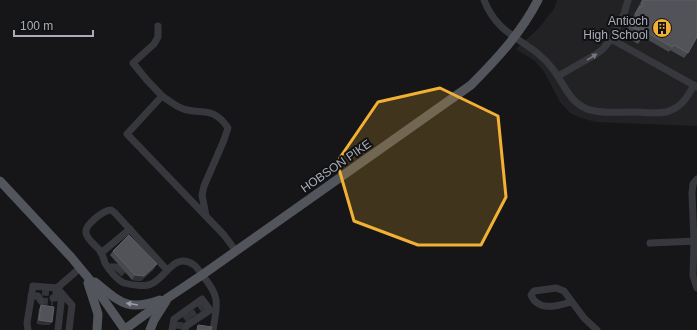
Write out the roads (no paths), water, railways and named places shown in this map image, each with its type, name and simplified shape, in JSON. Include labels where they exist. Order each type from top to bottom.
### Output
[{"type":"main road","name":"HOBSON PIKE","points":[[125,330],[169,297],[472,85],[493,64],[522,28],[538,0]]},
{"type":"main road","points":[[0,181],[83,271],[116,299],[129,305],[145,305],[169,297]]},
{"type":"main road","points":[[83,271],[125,330]]},
{"type":"main road","points":[[83,271],[98,314],[98,330]]},
{"type":"main road","points":[[150,330],[154,320],[169,297]]},
{"type":"street","points":[[484,0],[494,20],[502,29],[546,60],[573,100],[586,108],[600,112],[668,112],[674,110],[682,104],[695,86],[611,39]]},
{"type":"street","points":[[558,76],[603,49],[611,39],[624,14],[628,0]]},
{"type":"street","points":[[158,26],[158,37],[154,44],[134,63],[162,96],[182,109],[212,113],[224,122],[228,128],[204,186],[202,195],[206,216]]},
{"type":"street","points":[[162,96],[127,134],[224,235],[236,251]]},
{"type":"street","points":[[697,179],[693,184],[695,242],[693,276],[697,288]]},
{"type":"street","points":[[167,270],[111,210],[103,212],[86,228],[85,232],[87,236],[101,253],[109,268],[118,279],[125,283],[146,286],[156,282],[174,264],[187,261],[195,266],[215,293],[216,305],[213,330]]},
{"type":"street","points":[[101,253],[130,229]]},
{"type":"street","points":[[650,243],[695,242]]},
{"type":"street","points":[[109,268],[119,268]]},
{"type":"street","points":[[56,296],[83,271]]},
{"type":"street","points":[[126,276],[130,284]]},
{"type":"street","points":[[28,330],[27,323],[39,296],[33,286],[72,305],[66,320]]},
{"type":"street","points":[[570,302],[561,305],[544,306],[534,300],[531,295],[534,291],[556,288],[564,291],[570,302],[597,330]]},
{"type":"street","points":[[56,296],[66,320]]},
{"type":"street","points":[[189,317],[216,305]]},
{"type":"tunnel","points":[[119,269],[126,276]]},
{"type":"tunnel","points":[[42,292],[54,293]]},
{"type":"tunnel","points":[[41,301],[53,302]]},
{"type":"tunnel","points":[[200,304],[204,310]]},
{"type":"tunnel","points":[[191,311],[194,316]]},
{"type":"tunnel","points":[[185,314],[189,320]]},
{"type":"tunnel","points":[[176,325],[183,326]]},
{"type":"place","name":"Antioch High School","points":[[662,28]]}]
